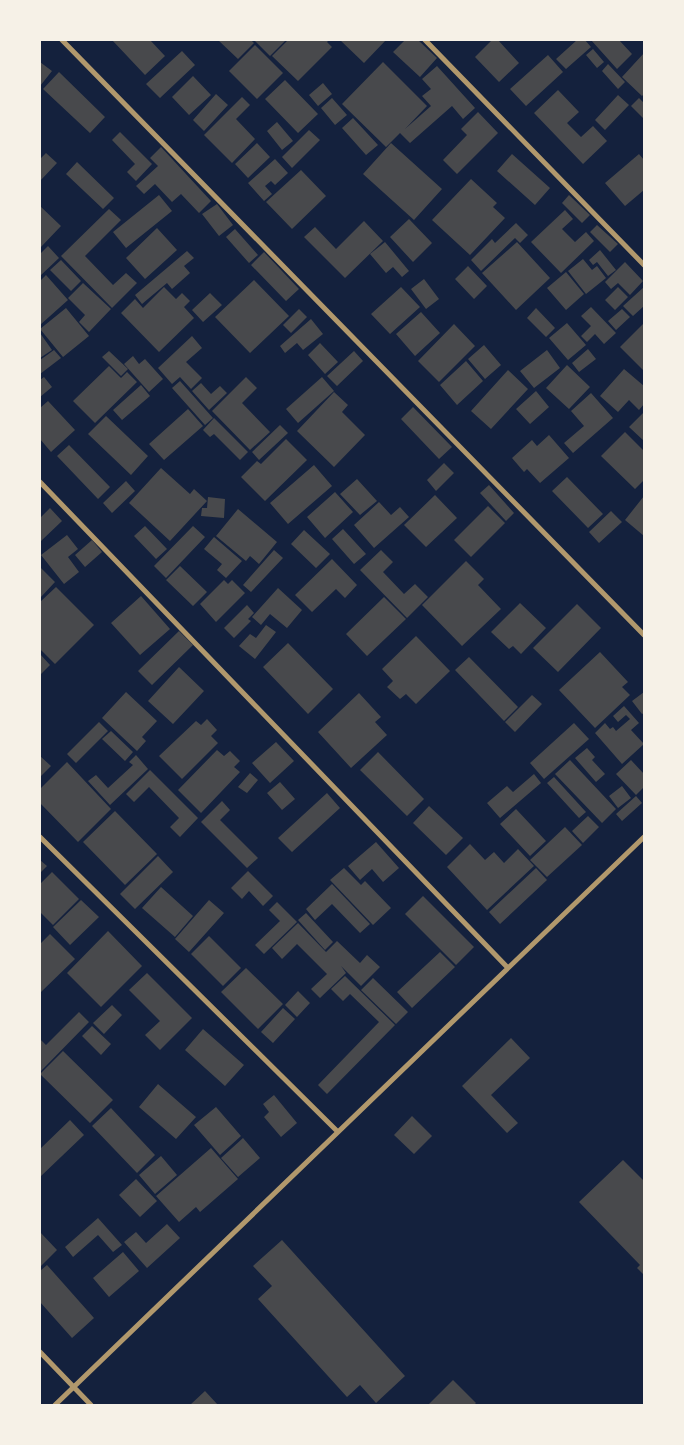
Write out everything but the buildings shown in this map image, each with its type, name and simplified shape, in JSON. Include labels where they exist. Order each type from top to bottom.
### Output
[{"type":"street","points":[[62,40],[644,635]]},
{"type":"street","points":[[425,40],[644,265]]},
{"type":"street","points":[[40,482],[508,968]]},
{"type":"street","points":[[40,837],[337,1131]]},
{"type":"street","points":[[55,1405],[644,837]]},
{"type":"street","points":[[40,1352],[91,1405]]}]
